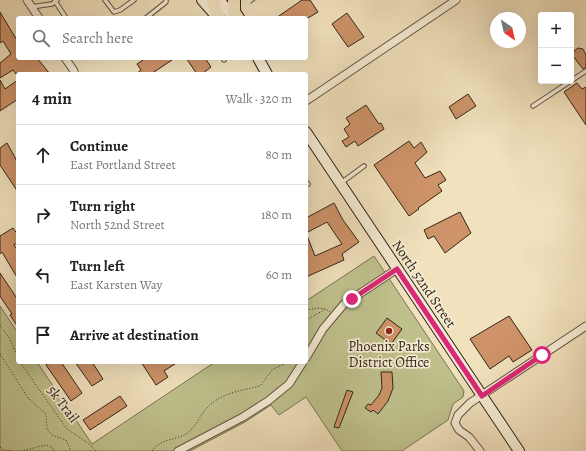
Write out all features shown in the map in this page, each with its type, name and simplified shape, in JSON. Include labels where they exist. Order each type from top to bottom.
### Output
[{"type":"highway","points":[[213,0],[217,16]]},
{"type":"highway","points":[[234,0],[234,12],[237,16]]},
{"type":"main road","points":[[202,0],[216,16]]},
{"type":"main road","points":[[220,0],[231,16]]},
{"type":"main road","points":[[254,60],[262,66]]},
{"type":"main road","name":"North 52nd Street","points":[[308,135],[519,451]]},
{"type":"street","points":[[27,0],[38,16]]},
{"type":"street","points":[[308,100],[456,0]]},
{"type":"street","points":[[66,60],[74,71]]},
{"type":"street","points":[[308,355],[333,316],[344,304],[397,269]]},
{"type":"street","points":[[480,451],[469,437],[459,430],[455,422],[458,415],[470,403],[586,326]]},
{"type":"street","points":[[178,451],[243,417],[277,394],[289,384],[302,364]]},
{"type":"lane","points":[[105,0],[114,12],[120,10],[134,0]]},
{"type":"lane","points":[[149,16],[161,8],[166,0]]},
{"type":"lane","points":[[31,7],[56,1],[65,16]]},
{"type":"lane","points":[[533,106],[586,71]]},
{"type":"lane","points":[[340,184],[364,166]]},
{"type":"path","points":[[308,310],[319,308],[326,309],[333,316]]},
{"type":"path","points":[[308,319],[326,309]]},
{"type":"path","points":[[0,325],[10,339],[16,353]]},
{"type":"path","points":[[0,354],[28,398],[46,414],[47,429],[52,435],[66,440],[71,451]]},
{"type":"path","name":"5k Trail","points":[[21,364],[66,428],[76,436],[89,443],[96,451]]},
{"type":"path","points":[[152,451],[157,444],[189,432],[217,398],[238,392],[242,389],[260,386],[273,369],[284,364]]},
{"type":"path","points":[[21,451],[46,445],[53,448],[54,451]]},
{"type":"path","points":[[0,447],[3,450],[12,451]]},
{"type":"green space","points":[[374,256],[464,391],[463,397],[453,404],[448,420],[402,451],[342,451],[306,397],[279,415],[271,405],[245,422],[190,451],[0,451],[0,306],[16,330],[16,364],[38,364],[92,444],[212,364],[308,364],[308,300]]},
{"type":"building","points":[[302,0],[310,0],[318,12],[308,18],[308,16],[279,16]]},
{"type":"building","points":[[0,12],[16,39],[16,60],[39,60],[48,72],[16,72],[16,74],[13,70],[0,78],[0,63],[11,54],[3,41],[0,43]]},
{"type":"building","points":[[347,13],[364,37],[348,47],[332,24]]},
{"type":"building","points":[[578,48],[583,49],[586,55],[586,67],[583,69],[574,57],[574,51]]},
{"type":"building","points":[[143,60],[172,60],[154,72],[138,72],[141,70],[137,64]]},
{"type":"building","points":[[187,60],[206,60],[211,67],[205,72],[196,72]]},
{"type":"building","points":[[0,80],[5,89],[16,81],[16,100],[0,111]]},
{"type":"building","points":[[577,83],[582,89],[586,87],[586,125],[564,92]]},
{"type":"building","points":[[468,94],[476,106],[456,119],[449,107]]},
{"type":"building","points":[[366,105],[384,129],[358,146],[355,141],[346,147],[342,141],[349,137],[344,129],[350,124],[346,118]]},
{"type":"building","points":[[409,141],[414,148],[421,142],[427,152],[415,163],[425,178],[440,171],[446,180],[438,185],[442,191],[409,216],[374,165]]},
{"type":"building","points":[[7,143],[16,159],[16,189],[0,165],[0,148]]},
{"type":"building","points":[[334,203],[343,220],[359,242],[342,254],[344,260],[308,276],[308,238],[315,256],[342,244],[327,222],[308,232],[308,217]]},
{"type":"building","points":[[460,212],[471,233],[445,253],[434,236],[428,239],[424,230]]},
{"type":"building","points":[[13,228],[16,232],[16,244],[14,245],[16,248],[16,276],[2,252],[0,254],[0,236]]},
{"type":"building","points":[[0,273],[16,297],[16,324],[10,315],[12,314],[0,296]]},
{"type":"building","points":[[509,316],[532,350],[513,362],[509,356],[490,369],[470,339]]},
{"type":"building","name":"Phoenix Parks District Office","points":[[387,318],[402,329],[391,344],[376,333]]},
{"type":"building","points":[[62,364],[82,393],[71,401],[46,365]]},
{"type":"building","points":[[76,364],[93,364],[103,379],[92,386]]},
{"type":"building","points":[[142,364],[175,364],[164,371],[168,377],[156,385]]},
{"type":"building","points":[[381,372],[392,372],[393,388],[388,401],[378,414],[373,410],[371,412],[365,408],[368,404],[371,405],[379,395],[382,388]]},
{"type":"building","points":[[347,390],[353,392],[339,428],[334,427]]},
{"type":"building","points":[[120,396],[127,406],[90,430],[83,420]]},
{"type":"waterway","points":[[251,3],[255,0]]},
{"type":"place","name":"Phoenix Parks District Office","points":[[389,331]]},
{"type":"route","points":[[352,299],[397,269],[482,396],[542,355]]}]
